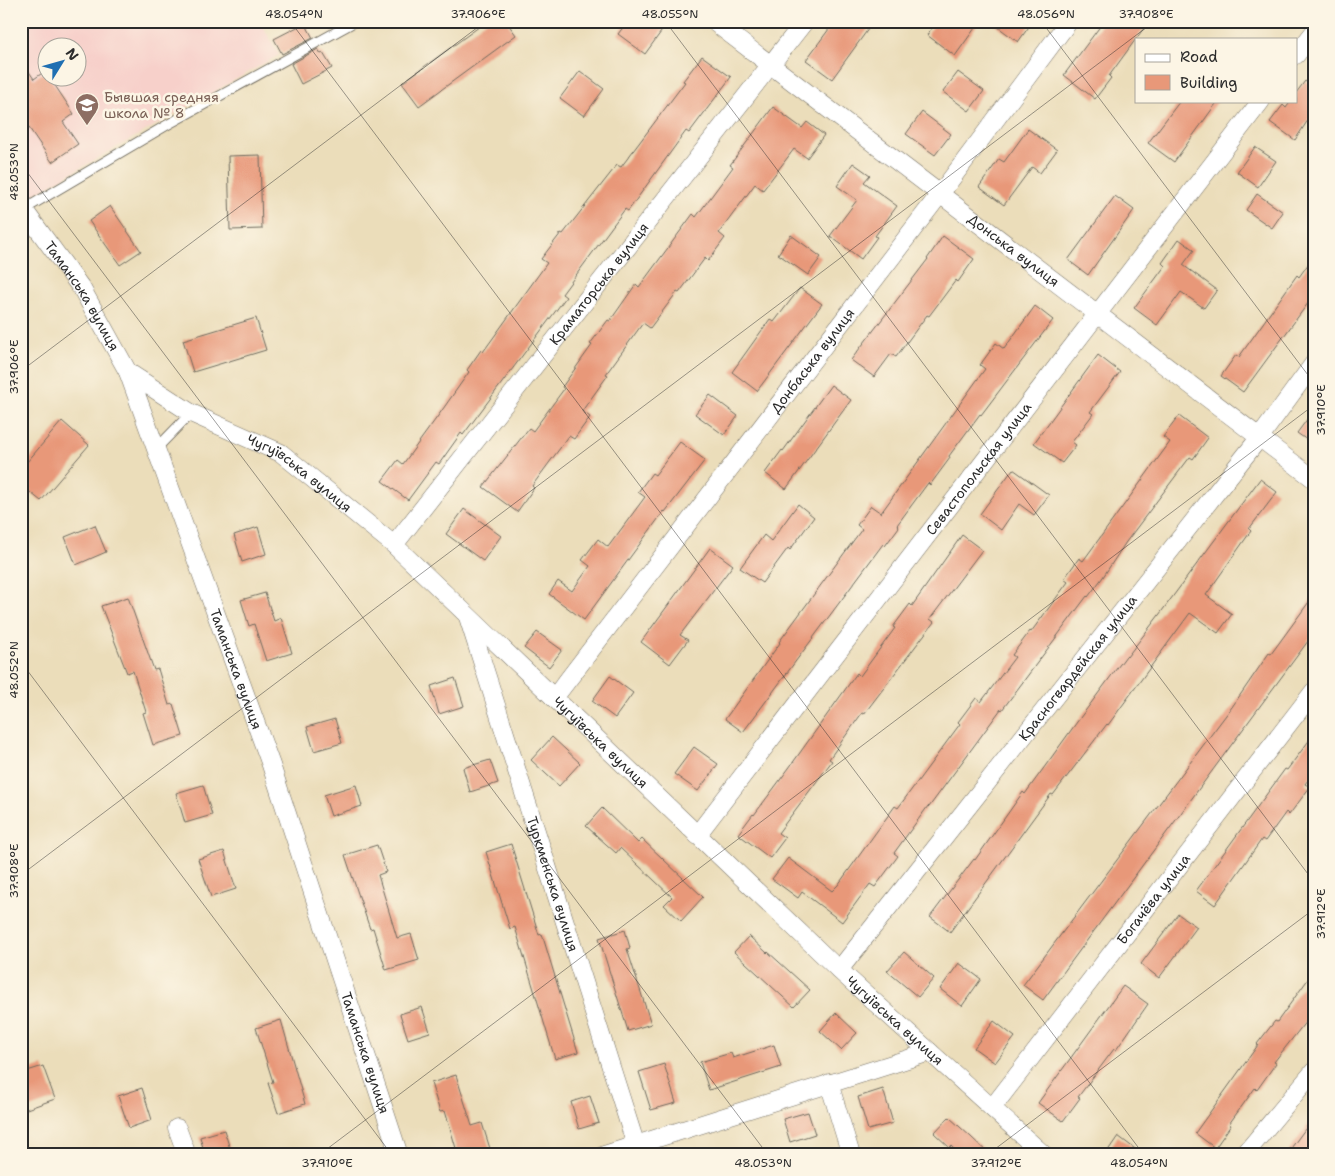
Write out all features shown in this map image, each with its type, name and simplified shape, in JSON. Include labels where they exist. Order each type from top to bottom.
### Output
[{"type":"street","name":"Донська вулиця","points":[[713,21],[1314,479]]},
{"type":"street","name":"Краматорська вулиця","points":[[394,545],[805,21]]},
{"type":"street","name":"Донбаська вулиця","points":[[554,698],[940,194],[1069,21]]},
{"type":"street","points":[[1298,52],[1314,32]]},
{"type":"street","name":"Севастопольская улица","points":[[697,835],[1260,102]]},
{"type":"street","name":"Таманська вулиця","points":[[22,209],[82,289],[128,372],[271,765],[399,1155]]},
{"type":"street","name":"Красногвардейская улица","points":[[839,970],[1260,437],[1314,363]]},
{"type":"street","name":"Чугуївська вулиця","points":[[128,372],[191,413],[281,453],[394,545],[839,970],[1044,1155]]},
{"type":"street","name":"Туркменська вулиця","points":[[467,614],[637,1150]]},
{"type":"street","name":"Богачёва улица","points":[[992,1108],[1314,691]]},
{"type":"street","points":[[604,1155],[637,1150],[829,1083],[930,1052]]},
{"type":"street","points":[[1244,1155],[1314,1071]]},
{"type":"street","points":[[829,1083],[851,1155]]},
{"type":"street","points":[[177,1128],[187,1155]]},
{"type":"lane","points":[[22,209],[167,125],[356,21]]},
{"type":"lane","points":[[156,449],[191,413]]},
{"type":"shaded area","name":"Бывшая средняя школа № 8","points":[[21,21],[260,21],[279,55],[33,195],[21,175]]},
{"type":"building","points":[[487,21],[506,21],[516,35],[419,106],[402,83]]},
{"type":"building","points":[[628,21],[669,21],[645,54],[618,34]]},
{"type":"building","points":[[835,21],[874,21],[832,79],[806,60]]},
{"type":"building","points":[[937,21],[980,21],[955,56],[927,35]]},
{"type":"building","points":[[990,21],[1033,21],[1018,42]]},
{"type":"building","points":[[1104,21],[1149,21],[1135,38],[1109,76],[1111,78],[1095,99],[1064,75]]},
{"type":"building","points":[[305,23],[313,38],[282,54],[274,39]]},
{"type":"building","points":[[318,49],[321,54],[323,53],[332,68],[301,84],[291,64]]},
{"type":"building","points":[[702,56],[731,77],[689,133],[686,131],[628,211],[625,209],[562,294],[566,297],[463,435],[461,433],[439,464],[436,462],[408,500],[382,481],[398,460],[403,464],[469,372],[467,370],[481,350],[483,352],[547,263],[541,259],[617,165],[621,167],[685,82],[683,81]]},
{"type":"building","points":[[21,60],[34,79],[38,76],[38,88],[57,88],[74,114],[63,122],[78,144],[52,162],[21,116]]},
{"type":"building","points":[[580,71],[604,89],[584,116],[560,98]]},
{"type":"building","points":[[958,72],[984,91],[969,111],[943,92]]},
{"type":"building","points":[[1305,81],[1314,87],[1314,111],[1295,140],[1270,122],[1283,105],[1286,108],[1290,102],[1298,102],[1298,90]]},
{"type":"building","points":[[1179,102],[1217,102],[1174,162],[1148,143]]},
{"type":"building","points":[[773,107],[802,128],[807,122],[824,135],[807,158],[794,149],[763,190],[755,184],[719,233],[725,238],[708,261],[705,258],[650,328],[643,323],[582,411],[590,417],[574,439],[569,436],[532,486],[534,488],[517,512],[483,487],[529,428],[533,431],[564,389],[562,387],[592,345],[590,344],[608,320],[610,321],[636,284],[639,287],[693,214],[696,217],[733,167],[730,165]]},
{"type":"building","points":[[922,112],[951,134],[935,155],[906,134]]},
{"type":"building","points":[[1028,129],[1057,150],[1040,173],[1032,167],[1004,205],[979,187],[999,159],[1004,162]]},
{"type":"building","points":[[1255,147],[1276,161],[1258,187],[1237,172]]},
{"type":"building","points":[[260,155],[262,229],[230,230],[228,156]]},
{"type":"building","points":[[853,163],[870,175],[864,182],[897,206],[861,259],[830,236],[857,200],[837,186]]},
{"type":"building","points":[[1257,194],[1283,212],[1272,228],[1246,210]]},
{"type":"building","points":[[1115,196],[1134,210],[1088,275],[1068,260]]},
{"type":"building","points":[[110,206],[141,251],[120,265],[89,221]]},
{"type":"building","points":[[791,235],[821,257],[808,275],[778,254]]},
{"type":"building","points":[[943,236],[974,259],[958,282],[956,280],[929,316],[927,315],[896,357],[891,354],[874,377],[851,360],[928,259]]},
{"type":"building","points":[[1179,239],[1194,250],[1183,265],[1217,290],[1204,308],[1181,292],[1157,325],[1134,308],[1165,266],[1162,263]]},
{"type":"building","points":[[1314,256],[1314,295],[1243,392],[1221,376],[1236,355],[1239,357],[1297,275],[1299,277]]},
{"type":"building","points":[[800,288],[822,304],[757,391],[732,372],[770,319],[774,322]]},
{"type":"building","points":[[1035,306],[1053,320],[980,414],[930,485],[928,483],[897,525],[899,527],[885,546],[883,544],[743,732],[725,719],[862,529],[857,525],[871,506],[881,513],[985,369],[980,365],[996,343],[1004,349]]},
{"type":"building","points":[[256,318],[266,350],[193,372],[183,340]]},
{"type":"building","points":[[1098,355],[1120,372],[1090,412],[1093,414],[1072,442],[1076,445],[1062,463],[1034,443]]},
{"type":"building","points":[[831,385],[851,400],[786,489],[765,473]]},
{"type":"building","points":[[710,395],[738,416],[724,435],[695,414]]},
{"type":"building","points":[[1314,410],[1314,445],[1297,433]]},
{"type":"building","points":[[1179,416],[1208,438],[1193,459],[1190,457],[1126,542],[1088,597],[928,806],[894,853],[898,856],[875,887],[870,884],[842,922],[802,892],[798,898],[772,879],[788,858],[832,891],[838,885],[895,806],[898,808],[960,724],[958,722],[976,698],[981,702],[1015,657],[1012,655],[1068,582],[1064,579],[1079,558],[1083,561],[1170,442],[1163,437]]},
{"type":"building","points":[[62,421],[89,445],[41,501],[21,485],[21,469]]},
{"type":"building","points":[[680,442],[705,460],[664,511],[584,620],[549,594],[558,581],[572,591],[590,566],[582,560],[598,539],[608,547],[645,497],[638,492],[652,473],[655,475]]},
{"type":"building","points":[[1013,469],[1049,495],[1034,515],[1019,504],[1001,530],[980,514]]},
{"type":"building","points":[[1260,479],[1277,492],[1249,529],[1251,531],[1206,595],[1232,614],[1218,633],[1190,613],[1108,725],[1053,795],[1051,794],[950,932],[930,917],[975,860],[1023,792],[1025,794],[1126,656],[1159,615]]},
{"type":"building","points":[[798,504],[814,517],[790,550],[788,548],[762,583],[740,568],[764,535],[771,541]]},
{"type":"building","points":[[464,509],[501,536],[483,561],[446,534]]},
{"type":"building","points":[[95,525],[106,552],[76,565],[65,537]]},
{"type":"building","points":[[258,527],[266,554],[242,562],[234,535]]},
{"type":"building","points":[[962,535],[982,550],[930,619],[934,622],[864,714],[862,713],[829,759],[832,761],[778,833],[785,838],[770,858],[738,834],[789,768],[857,673],[860,676],[895,628],[893,627],[910,604],[912,606]]},
{"type":"building","points":[[710,548],[733,565],[680,635],[688,640],[670,664],[641,642]]},
{"type":"building","points":[[265,593],[274,621],[281,618],[292,653],[266,661],[254,624],[249,626],[241,600]]},
{"type":"building","points":[[1314,595],[1314,633],[1043,1000],[1023,985]]},
{"type":"building","points":[[128,597],[154,670],[158,669],[169,705],[173,704],[183,736],[153,745],[143,713],[146,712],[133,671],[127,673],[101,606]]},
{"type":"building","points":[[537,632],[562,650],[549,667],[524,648]]},
{"type":"building","points":[[610,676],[633,693],[615,718],[592,701]]},
{"type":"building","points":[[455,678],[464,706],[439,714],[431,686]]},
{"type":"building","points":[[335,719],[342,743],[314,751],[307,727]]},
{"type":"building","points":[[1314,734],[1314,772],[1305,784],[1310,787],[1289,815],[1286,812],[1265,841],[1262,839],[1215,905],[1196,891],[1285,769],[1287,770]]},
{"type":"building","points":[[552,737],[580,763],[559,786],[531,760]]},
{"type":"building","points":[[694,747],[718,764],[698,791],[674,774]]},
{"type":"building","points":[[490,760],[498,783],[470,792],[463,768]]},
{"type":"building","points":[[203,785],[212,815],[185,823],[176,793]]},
{"type":"building","points":[[356,785],[362,806],[331,816],[324,795]]},
{"type":"building","points":[[602,808],[638,843],[642,839],[703,897],[681,921],[664,905],[672,897],[620,848],[616,853],[586,826]]},
{"type":"building","points":[[511,844],[539,935],[542,934],[578,1052],[555,1059],[515,927],[510,929],[486,852]]},
{"type":"building","points":[[377,845],[386,872],[378,875],[397,938],[411,934],[419,960],[386,970],[373,928],[370,929],[345,855]]},
{"type":"building","points":[[224,851],[236,889],[211,897],[198,859]]},
{"type":"building","points":[[1178,914],[1197,927],[1159,978],[1141,964]]},
{"type":"building","points":[[625,930],[630,948],[627,949],[651,1024],[628,1031],[599,938]]},
{"type":"building","points":[[749,936],[810,990],[794,1007],[734,952]]},
{"type":"building","points":[[904,952],[934,978],[918,997],[887,971]]},
{"type":"building","points":[[959,963],[981,979],[962,1006],[940,989]]},
{"type":"building","points":[[1314,971],[1314,1011],[1274,1062],[1276,1063],[1257,1090],[1255,1088],[1229,1124],[1231,1125],[1215,1148],[1195,1133],[1257,1044],[1275,1021],[1277,1022]]},
{"type":"building","points":[[1123,986],[1148,1004],[1116,1050],[1114,1049],[1078,1097],[1080,1098],[1063,1121],[1038,1103]]},
{"type":"building","points":[[422,1007],[430,1032],[408,1039],[400,1014]]},
{"type":"building","points":[[836,1013],[857,1033],[841,1050],[820,1031]]},
{"type":"building","points":[[281,1020],[305,1104],[278,1113],[268,1083],[273,1082],[256,1028]]},
{"type":"building","points":[[994,1021],[1015,1037],[995,1063],[974,1048]]},
{"type":"building","points":[[774,1045],[781,1067],[709,1090],[700,1062],[731,1053],[733,1058]]},
{"type":"building","points":[[664,1064],[676,1103],[651,1110],[639,1072]]},
{"type":"building","points":[[43,1066],[55,1099],[21,1111],[21,1073]]},
{"type":"building","points":[[456,1075],[472,1126],[482,1123],[492,1155],[458,1155],[445,1111],[440,1112],[431,1083]]},
{"type":"building","points":[[142,1088],[152,1120],[129,1128],[118,1096]]},
{"type":"building","points":[[883,1089],[893,1123],[868,1130],[858,1097]]},
{"type":"building","points":[[590,1096],[599,1123],[579,1129],[571,1102]]},
{"type":"building","points":[[808,1112],[815,1134],[790,1142],[783,1119]]},
{"type":"building","points":[[949,1117],[990,1155],[960,1155],[951,1146],[950,1148],[934,1133]]},
{"type":"building","points":[[1314,1117],[1314,1155],[1286,1155]]},
{"type":"building","points":[[224,1130],[232,1155],[205,1155],[200,1137]]},
{"type":"building","points":[[1118,1136],[1143,1155],[1105,1155]]},
{"type":"place","name":"Бывшая средняя школа № 8","points":[[87,126]]}]
